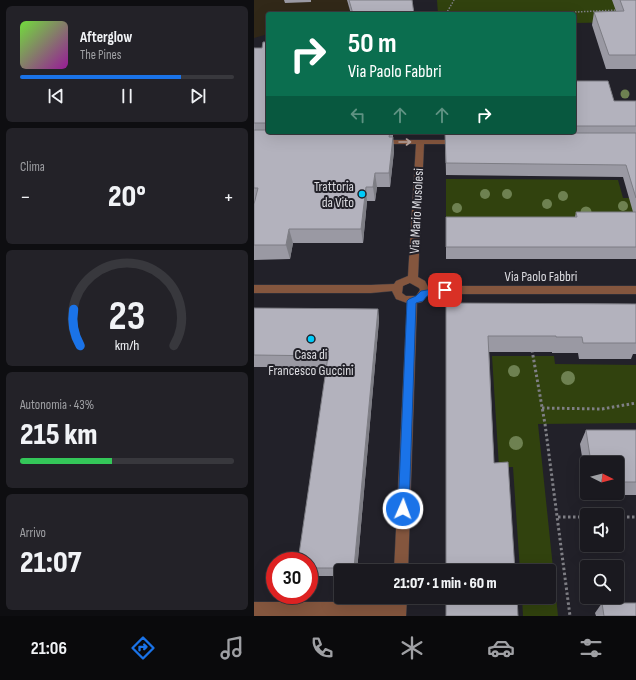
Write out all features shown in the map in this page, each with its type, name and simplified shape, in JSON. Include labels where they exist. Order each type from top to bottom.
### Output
[{"type":"street","points":[[372,142],[465,142]]},
{"type":"street","name":"Via Mario Musolesi","points":[[413,279],[420,142]]},
{"type":"street","points":[[413,279],[420,282],[424,290],[419,299],[412,301],[403,299],[397,290],[402,282],[413,279]]},
{"type":"street","points":[[254,289],[397,290]]},
{"type":"street","name":"Via Paolo Fabbri","points":[[424,290],[636,290]]},
{"type":"street","points":[[401,564],[412,301]]},
{"type":"street","points":[[254,609],[399,607]]},
{"type":"path","points":[[447,12],[454,0]]},
{"type":"path","points":[[576,12],[620,10]]},
{"type":"path","points":[[532,342],[558,517],[570,616]]},
{"type":"path","points":[[542,408],[626,406],[636,403]]},
{"type":"path","points":[[558,517],[580,517]]},
{"type":"path","points":[[624,517],[636,517]]},
{"type":"shaded area","points":[[254,0],[348,0],[350,12],[266,12],[266,35],[254,38]]},
{"type":"green space","points":[[437,0],[627,0],[636,22],[576,23],[576,12],[438,12]]},
{"type":"green space","points":[[446,179],[618,180],[623,198],[636,198],[636,223],[446,223]]},
{"type":"green space","points":[[492,356],[554,356],[555,364],[636,365],[636,423],[538,424],[553,564],[520,564],[513,467],[499,467]]},
{"type":"green space","points":[[556,597],[558,616],[523,616],[522,604],[556,604]]},
{"type":"building","points":[[349,0],[412,0],[414,12],[352,12]]},
{"type":"building","points":[[620,0],[636,0],[636,55],[609,55],[594,12],[624,11]]},
{"type":"building","points":[[263,42],[266,42],[266,123],[254,123],[254,48],[262,48]]},
{"type":"building","points":[[576,81],[608,81],[614,101],[636,101],[636,126],[576,126]]},
{"type":"building","points":[[254,130],[266,130],[266,134],[390,134],[389,137],[393,137],[389,173],[375,173],[373,187],[366,187],[361,229],[289,229],[286,245],[254,245],[254,204],[258,188],[254,188]]},
{"type":"building","points":[[636,133],[636,198],[626,165],[446,163],[445,134]]},
{"type":"building","points":[[576,212],[636,212],[636,247],[446,247],[446,217],[577,217]]},
{"type":"building","points":[[446,303],[636,304],[636,343],[583,343],[582,337],[488,336],[494,463],[508,462],[515,564],[446,564]]},
{"type":"building","points":[[254,308],[378,309],[354,564],[334,564],[334,568],[318,568],[318,552],[299,552],[328,356],[254,355]]},
{"type":"building","points":[[586,430],[636,430],[636,482],[624,482],[624,456],[590,456]]},
{"type":"building","points":[[636,603],[636,616],[604,616],[602,604]]},
{"type":"building","points":[[446,604],[517,604],[518,616],[446,616]]},
{"type":"place","name":"Trattoria da Vito","points":[[362,194]]},
{"type":"place","name":"Casa di Francesco Guccini","points":[[311,339]]},
{"type":"route","points":[[403,509],[412,301],[419,299],[424,293],[445,290]]}]
